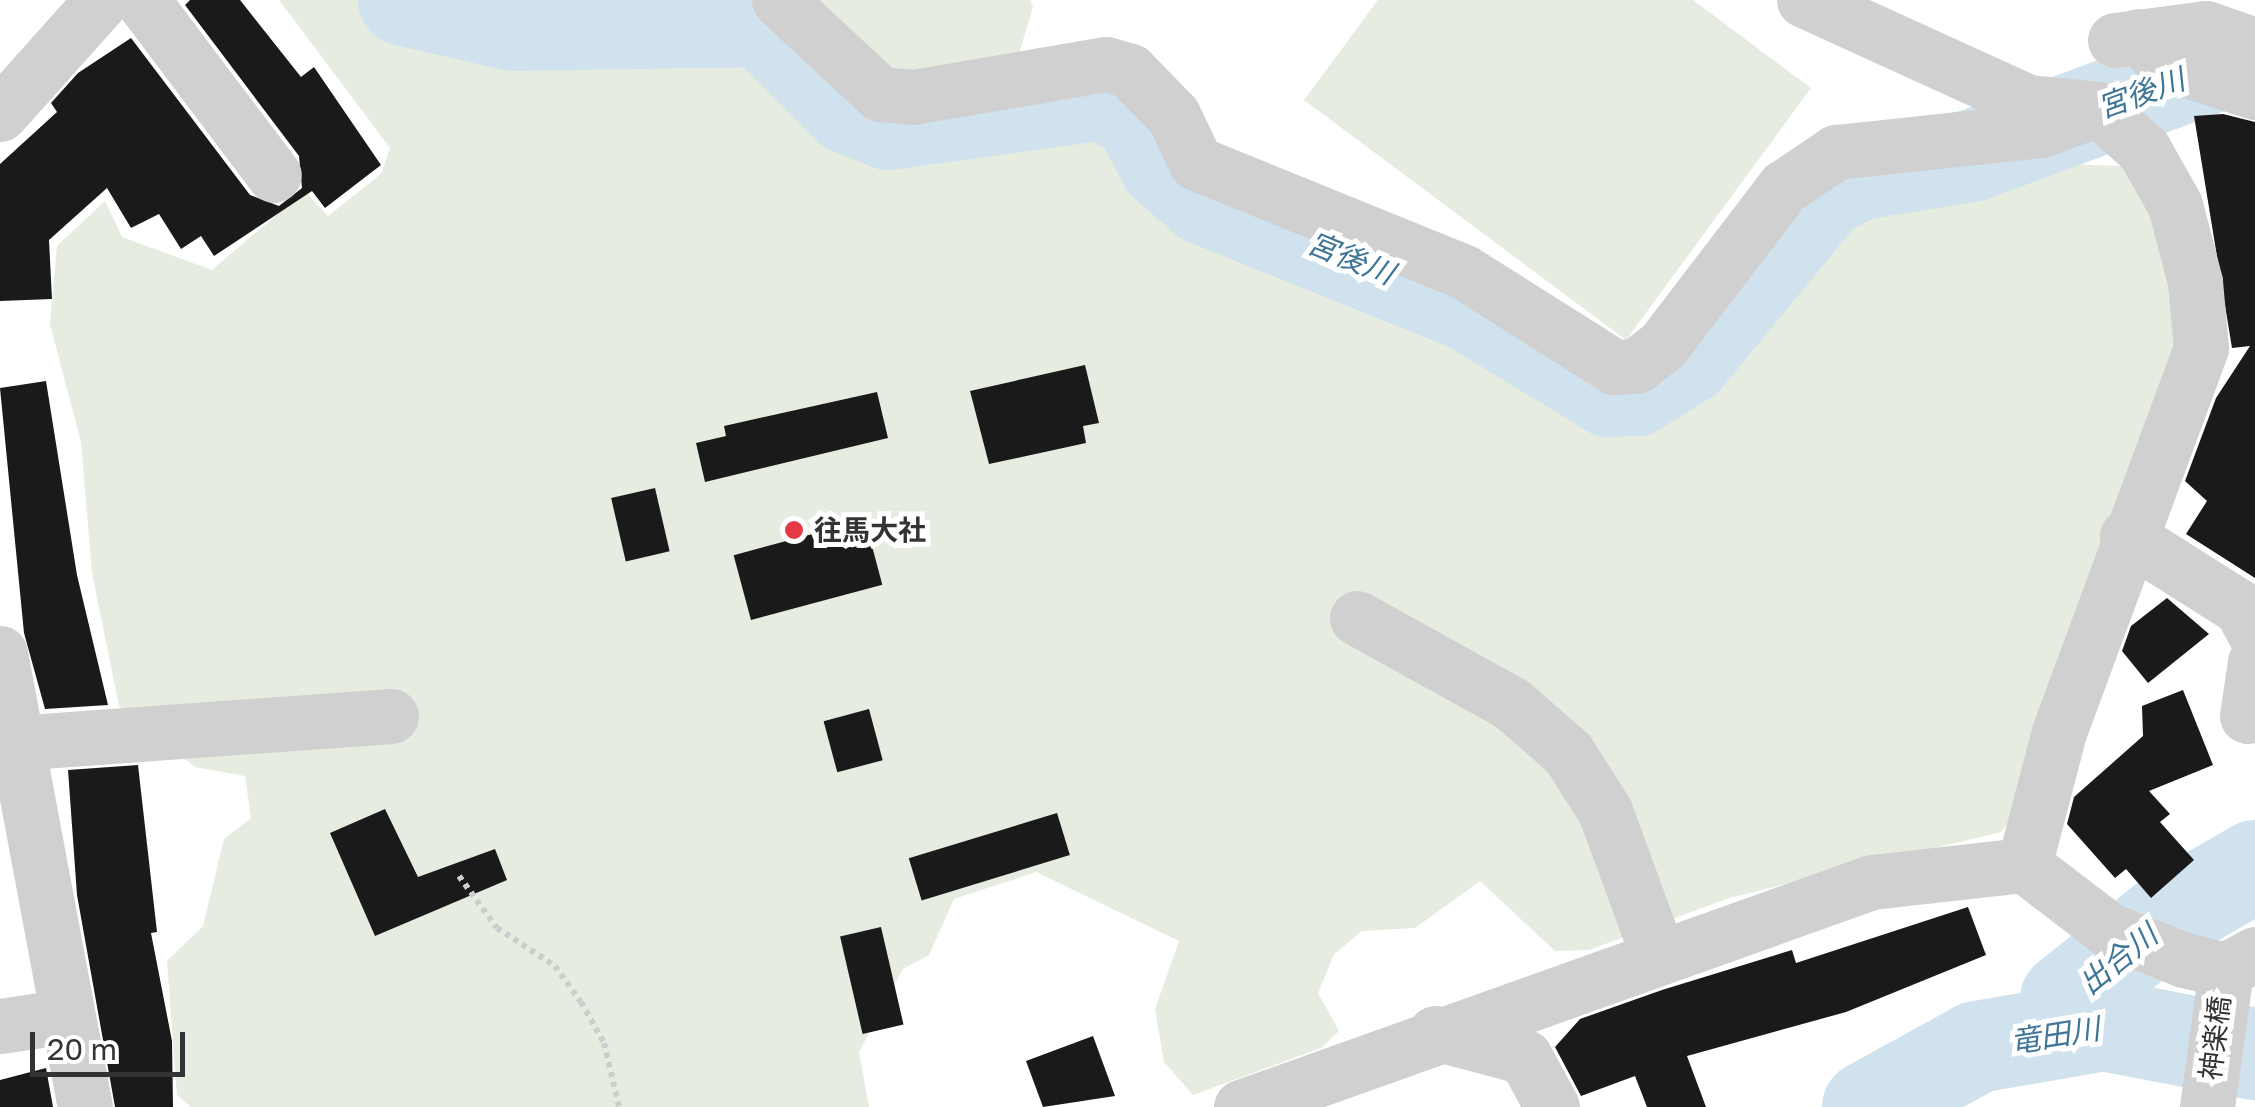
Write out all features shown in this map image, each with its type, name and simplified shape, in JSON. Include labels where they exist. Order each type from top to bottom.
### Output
[{"type":"street","points":[[0,114],[102,0]]},
{"type":"street","points":[[142,0],[274,175]]},
{"type":"street","points":[[779,0],[880,94],[913,97],[1106,64],[1130,71],[1174,115],[1196,163],[1464,272],[1614,367],[1636,366],[1663,345],[1784,187],[1836,152],[2041,130],[2098,110]]},
{"type":"street","points":[[1804,0],[1891,17],[2028,102],[2098,110],[2144,150],[2174,205],[2201,348],[2128,536],[2024,865]]},
{"type":"street","points":[[2098,110],[2123,25]]},
{"type":"street","points":[[2123,25],[2206,28],[2255,45]]},
{"type":"street","points":[[2123,25],[2177,69],[2255,92]]},
{"type":"street","points":[[2128,536],[2240,608],[2255,634]]},
{"type":"street","points":[[1357,618],[1512,704],[1568,753],[1606,811],[1658,956]]},
{"type":"street","points":[[0,652],[9,743],[85,1107]]},
{"type":"street","points":[[2247,716],[2255,662]]},
{"type":"street","points":[[9,743],[391,716]]},
{"type":"street","points":[[1241,1107],[1436,1033],[1872,882],[2024,865],[2109,930],[2232,963]]},
{"type":"street","name":"神楽橋","points":[[2206,1107],[2232,963]]},
{"type":"street","points":[[0,1026],[67,1016]]},
{"type":"street","points":[[1436,1033],[1524,1057],[1552,1107]]},
{"type":"path","points":[[460,876],[496,928],[554,966],[581,1002],[604,1043],[620,1107]]},
{"type":"shaded area","points":[[279,0],[390,0],[402,14],[507,34],[764,36],[868,132],[1109,103],[1130,114],[1155,171],[1188,202],[1512,339],[1579,398],[1640,406],[1685,374],[1828,202],[1881,179],[1943,179],[1994,162],[2122,166],[2152,213],[2180,307],[2171,378],[2018,811],[2001,832],[1729,898],[1589,950],[1555,951],[1480,881],[1415,928],[1362,931],[1334,954],[1318,993],[1339,1031],[1321,1048],[1193,1095],[1164,1062],[1155,1009],[1179,941],[1036,872],[954,899],[929,955],[903,969],[859,1052],[869,1107],[191,1107],[177,1095],[167,961],[203,926],[224,839],[251,818],[245,776],[195,767],[119,706],[92,573],[81,442],[50,324],[57,246],[105,201],[122,237],[212,270],[305,191],[328,216],[381,174],[390,148]]},
{"type":"shaded area","points":[[809,0],[1030,0],[1033,7],[1017,60],[885,74]]},
{"type":"shaded area","points":[[1378,0],[1693,0],[1811,88],[1626,340],[1304,100]]},
{"type":"building","points":[[190,0],[240,0],[301,77],[314,67],[381,165],[325,208],[312,191],[214,256],[201,236],[181,249],[159,214],[131,228],[107,188],[49,240],[52,299],[0,301],[0,164],[57,112],[51,103],[78,73],[131,38],[250,195],[279,206],[302,188],[299,156],[185,5]]},
{"type":"building","points":[[2223,114],[2255,122],[2255,578],[2186,534],[2207,501],[2185,481],[2216,398],[2250,346],[2232,348],[2194,116]]},
{"type":"building","points":[[1085,365],[1099,423],[1083,426],[1086,443],[989,464],[970,391]]},
{"type":"building","points":[[46,381],[77,575],[108,705],[45,709],[24,633],[0,388]]},
{"type":"building","points":[[877,392],[888,438],[705,482],[696,443],[726,436],[724,426]]},
{"type":"building","points":[[655,488],[670,551],[626,561],[611,498]]},
{"type":"building","points":[[865,520],[882,585],[751,620],[734,555]]},
{"type":"building","points":[[2167,598],[2209,634],[2148,683],[2122,651],[2131,626]]},
{"type":"building","points":[[2183,690],[2213,765],[2149,791],[2170,814],[2160,822],[2194,860],[2151,898],[2126,869],[2115,878],[2067,824],[2074,797],[2143,736],[2142,706]]},
{"type":"building","points":[[869,709],[883,760],[837,772],[824,721]]},
{"type":"building","points":[[138,765],[157,932],[151,933],[172,1041],[173,1107],[115,1107],[77,895],[68,770]]},
{"type":"building","points":[[385,809],[418,877],[495,849],[507,880],[375,936],[330,833]]},
{"type":"building","points":[[1057,813],[1070,855],[922,900],[909,858]]},
{"type":"building","points":[[1968,907],[1986,955],[1846,1012],[1687,1056],[1706,1107],[1647,1107],[1635,1076],[1581,1096],[1555,1047],[1580,1019],[1662,990],[1792,950],[1796,963]]},
{"type":"building","points":[[881,927],[903,1024],[863,1034],[840,936]]},
{"type":"building","points":[[1093,1036],[1115,1096],[1043,1107],[1026,1061]]},
{"type":"building","points":[[46,1068],[53,1107],[0,1107],[0,1080]]},
{"type":"waterway","name":"宮後川","points":[[404,0],[514,25],[763,21],[849,108],[889,124],[1104,94],[1140,116],[1165,164],[1205,199],[1470,306],[1610,391],[1636,390],[1687,358],[1824,192],[1859,174],[1971,156],[2223,63],[2255,70]]},
{"type":"waterway","name":"出合川","points":[[2066,999],[2172,914],[2255,866]]},
{"type":"waterway","name":"竜田川","points":[[1868,1107],[1977,1047],[2104,1025],[2255,1054]]},
{"type":"place","name":"往馬大社","points":[[794,530]]}]
